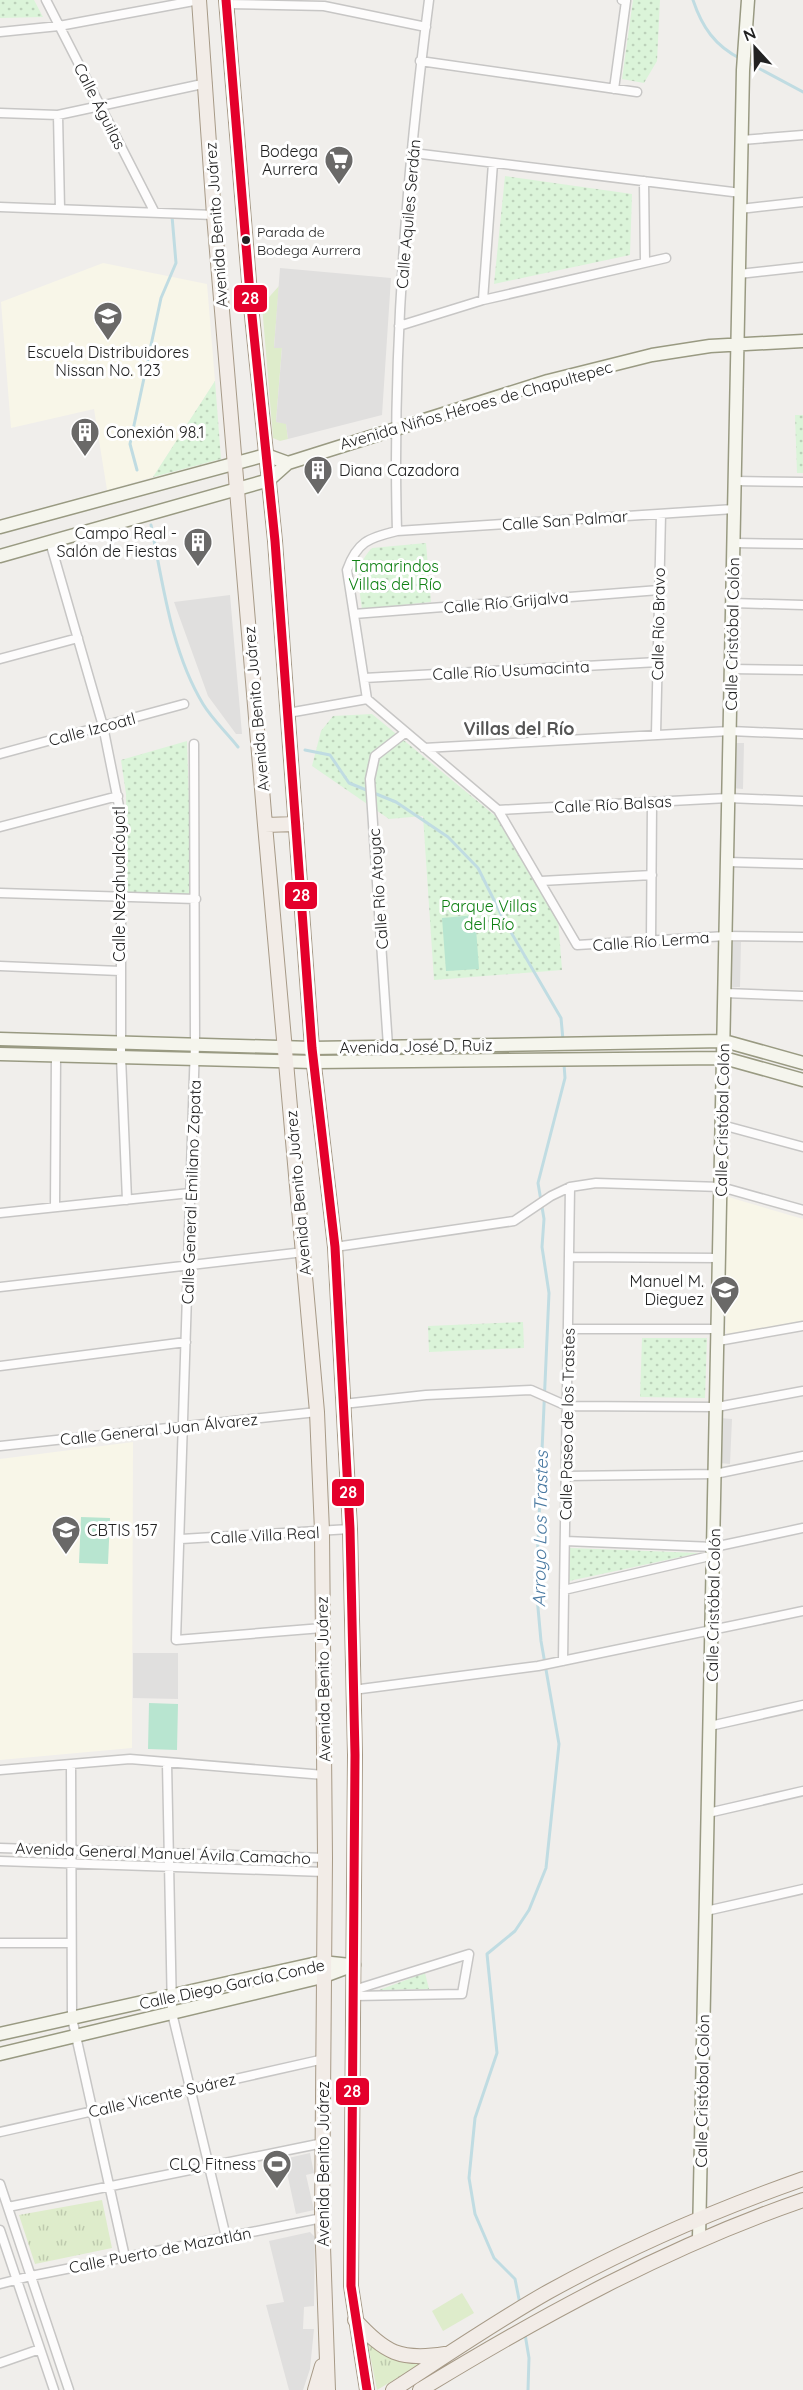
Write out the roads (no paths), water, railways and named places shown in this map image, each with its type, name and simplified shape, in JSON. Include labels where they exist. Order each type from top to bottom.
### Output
[{"type":"main road","name":"Avenida Benito Juárez","points":[[199,0],[207,83],[214,215],[317,1412],[322,1531],[325,1858],[322,1962],[324,2059],[322,2218],[325,2358],[328,2390]]},
{"type":"main road","name":"Avenida Benito Juárez","points":[[227,2],[251,306],[269,480],[313,1055],[335,1247],[350,1530],[353,1690],[354,1993],[351,2286],[367,2390]]},
{"type":"main road","points":[[265,825],[296,824]]},
{"type":"main road","points":[[393,2390],[547,2293],[628,2251],[700,2219],[803,2179]]},
{"type":"main road","points":[[421,2390],[509,2336],[625,2273],[731,2225],[803,2200]]},
{"type":"main road","points":[[355,2320],[386,2350],[403,2356],[419,2358],[450,2353]]},
{"type":"main road","points":[[315,2390],[325,2358]]},
{"type":"street","name":"Calle Águilas","points":[[46,0],[154,211]]},
{"type":"street","points":[[0,32],[59,26],[199,0]]},
{"type":"street","name":"Calle Aquiles Serdán","points":[[397,531],[394,428],[399,326],[420,61],[429,0]]},
{"type":"street","points":[[614,89],[626,1],[622,0]]},
{"type":"street","name":"Calle Cristóbal Colón","points":[[699,2239],[743,70],[748,0]]},
{"type":"street","points":[[227,2],[324,6],[426,27]]},
{"type":"street","points":[[420,61],[638,92]]},
{"type":"street","points":[[0,113],[58,115],[207,83]]},
{"type":"street","points":[[58,115],[60,209]]},
{"type":"street","points":[[742,140],[803,135]]},
{"type":"street","points":[[413,153],[741,193]]},
{"type":"street","points":[[483,300],[493,163]]},
{"type":"street","points":[[644,181],[645,262]]},
{"type":"street","points":[[740,209],[803,202]]},
{"type":"street","points":[[0,207],[214,215]]},
{"type":"street","points":[[399,326],[483,300],[666,258]]},
{"type":"street","points":[[739,274],[803,267]]},
{"type":"street","name":"Avenida Niños Héroes de Chapultepec","points":[[0,556],[238,490],[269,480],[288,463],[548,381],[652,355],[738,345],[803,341]]},
{"type":"street","points":[[0,527],[266,455],[288,463]]},
{"type":"street","points":[[735,481],[803,482]]},
{"type":"street","name":"Calle San Palmar","points":[[367,699],[347,570],[354,550],[374,536],[397,531],[734,509]]},
{"type":"street","name":"Calle Río Bravo","points":[[656,734],[661,514]]},
{"type":"street","name":"Calle Nezahualcóyotl","points":[[50,542],[103,726],[118,796],[122,897],[121,1057],[126,1200]]},
{"type":"street","points":[[734,543],[803,544]]},
{"type":"street","name":"Calle Río Grijalva","points":[[354,614],[659,590]]},
{"type":"street","points":[[733,603],[803,604]]},
{"type":"street","points":[[0,658],[78,638]]},
{"type":"street","name":"Calle Río Usumacinta","points":[[364,678],[658,662]]},
{"type":"street","points":[[731,669],[803,670]]},
{"type":"street","points":[[288,713],[367,699],[498,810],[541,881],[652,875]]},
{"type":"street","name":"Calle Izcoatl","points":[[0,754],[184,704]]},
{"type":"street","points":[[424,748],[730,731],[803,734]]},
{"type":"street","name":"Calle Río Atoyac","points":[[389,1061],[370,779],[375,756],[406,732]]},
{"type":"street","name":"Calle General Emiliano Zapata","points":[[194,744],[195,1044],[176,1640],[322,1628]]},
{"type":"street","points":[[0,827],[118,796]]},
{"type":"street","name":"Calle Río Balsas","points":[[498,810],[728,798],[803,801]]},
{"type":"street","points":[[651,941],[652,802]]},
{"type":"street","points":[[727,862],[803,864]]},
{"type":"street","name":"Calle Río Lerma","points":[[541,881],[577,945],[726,936],[803,937]]},
{"type":"street","points":[[0,893],[196,899]]},
{"type":"street","points":[[0,966],[120,971]]},
{"type":"street","points":[[725,993],[803,996]]},
{"type":"street","name":"Avenida José D. Ruiz","points":[[0,1039],[286,1047],[313,1055],[389,1061],[724,1058],[803,1080]]},
{"type":"street","name":"Avenida José D. Ruiz","points":[[0,1054],[286,1061],[313,1055],[388,1046],[724,1041],[803,1063]]},
{"type":"street","points":[[55,1207],[56,1056]]},
{"type":"street","points":[[722,1125],[803,1147]]},
{"type":"street","points":[[335,1247],[514,1221],[551,1196],[570,1187],[596,1183],[721,1187],[803,1210]]},
{"type":"street","name":"Calle Paseo de los Trastes","points":[[560,1661],[564,1590],[570,1187]]},
{"type":"street","points":[[0,1213],[190,1193]]},
{"type":"street","points":[[0,1287],[304,1252]]},
{"type":"street","points":[[569,1257],[720,1258]]},
{"type":"street","points":[[568,1329],[718,1335],[803,1326]]},
{"type":"street","points":[[0,1366],[186,1342]]},
{"type":"street","points":[[343,1404],[426,1395],[531,1390],[567,1406],[717,1407],[803,1391]]},
{"type":"street","name":"Calle General Juan Álvarez","points":[[0,1446],[317,1412]]},
{"type":"street","points":[[566,1476],[715,1474],[803,1456]]},
{"type":"street","points":[[564,1590],[803,1528]]},
{"type":"street","name":"Calle Villa Real","points":[[180,1539],[350,1530]]},
{"type":"street","points":[[565,1541],[714,1551]]},
{"type":"street","points":[[353,1690],[538,1666],[803,1611]]},
{"type":"street","points":[[710,1726],[803,1705]]},
{"type":"street","points":[[0,1770],[130,1759],[324,1775]]},
{"type":"street","points":[[167,1763],[172,2013],[226,2237]]},
{"type":"street","points":[[71,1764],[72,2018],[74,2036],[125,2257]]},
{"type":"street","points":[[708,1813],[803,1791]]},
{"type":"street","name":"Avenida General Manuel Ávila Camacho","points":[[0,1848],[325,1858]]},
{"type":"street","name":"Avenida General Manuel Ávila Camacho","points":[[0,1861],[324,1872]]},
{"type":"street","points":[[706,1911],[803,1889]]},
{"type":"street","points":[[0,1943],[71,1943]]},
{"type":"street","points":[[469,1954],[462,1994],[354,1993],[469,1954]]},
{"type":"street","name":"Calle Diego García Conde","points":[[0,2034],[322,1962],[354,1965]]},
{"type":"street","name":"Calle Diego García Conde","points":[[0,2054],[322,1977],[354,1965]]},
{"type":"street","name":"Calle Vicente Suárez","points":[[0,2132],[324,2059]]},
{"type":"street","points":[[8,2207],[323,2143]]},
{"type":"street","points":[[0,2184],[69,2390]]},
{"type":"street","name":"Calle Puerto de Mazatlán","points":[[0,2284],[322,2218]]},
{"type":"street","points":[[0,2230],[54,2390]]},
{"type":"street","points":[[31,2322],[45,2318]]},
{"type":"street","points":[[0,2363],[40,2349]]},
{"type":"waterway","points":[[693,0],[711,35],[724,48],[741,59]]},
{"type":"waterway","points":[[747,62],[803,92]]},
{"type":"waterway","name":"Arroyo Los Trastes","points":[[137,470],[130,444],[161,298],[176,263],[172,216]]},
{"type":"waterway","name":"Arroyo Los Trastes","points":[[151,525],[164,594],[183,662],[203,704],[238,747]]},
{"type":"waterway","name":"Arroyo Los Trastes","points":[[305,750],[330,755],[349,783],[396,802],[448,837],[478,868],[505,922],[561,1018],[563,1040]]},
{"type":"waterway","name":"Arroyo Los Trastes","points":[[520,2304],[515,2279],[494,2258],[475,2214],[469,2178],[475,2118],[497,2053],[487,1954],[515,1931],[529,1910],[546,1868],[559,1744],[541,1641],[536,1586],[549,1293],[542,1247],[544,1219],[538,1183],[565,1078],[564,1064]]},
{"type":"waterway","name":"Arroyo Los Trastes","points":[[525,2334],[529,2358],[528,2390]]},
{"type":"place","name":"Bodega Aurrera","points":[[339,186]]},
{"type":"place","name":"Parada de Bodega Aurrera","points":[[246,240]]},
{"type":"place","name":"Escuela Distribuidores Nissan No. 123","points":[[108,342]]},
{"type":"place","name":"Conexión 98.1","points":[[85,458]]},
{"type":"place","name":"Diana Cazadora","points":[[318,496]]},
{"type":"place","name":"Campo Real - Salón de Fiestas","points":[[198,568]]},
{"type":"place","name":"Manuel M. Dieguez","points":[[725,1316]]},
{"type":"place","name":"CBTIS 157","points":[[66,1556]]},
{"type":"place","name":"CLQ Fitness","points":[[277,2190]]},
{"type":"district","name":"Villas del Río","points":[[519,728]]},
{"type":"park label","name":"Tamarindos Villas del Río","points":[[395,575]]},
{"type":"park label","name":"Parque Villas del Río","points":[[489,915]]}]
